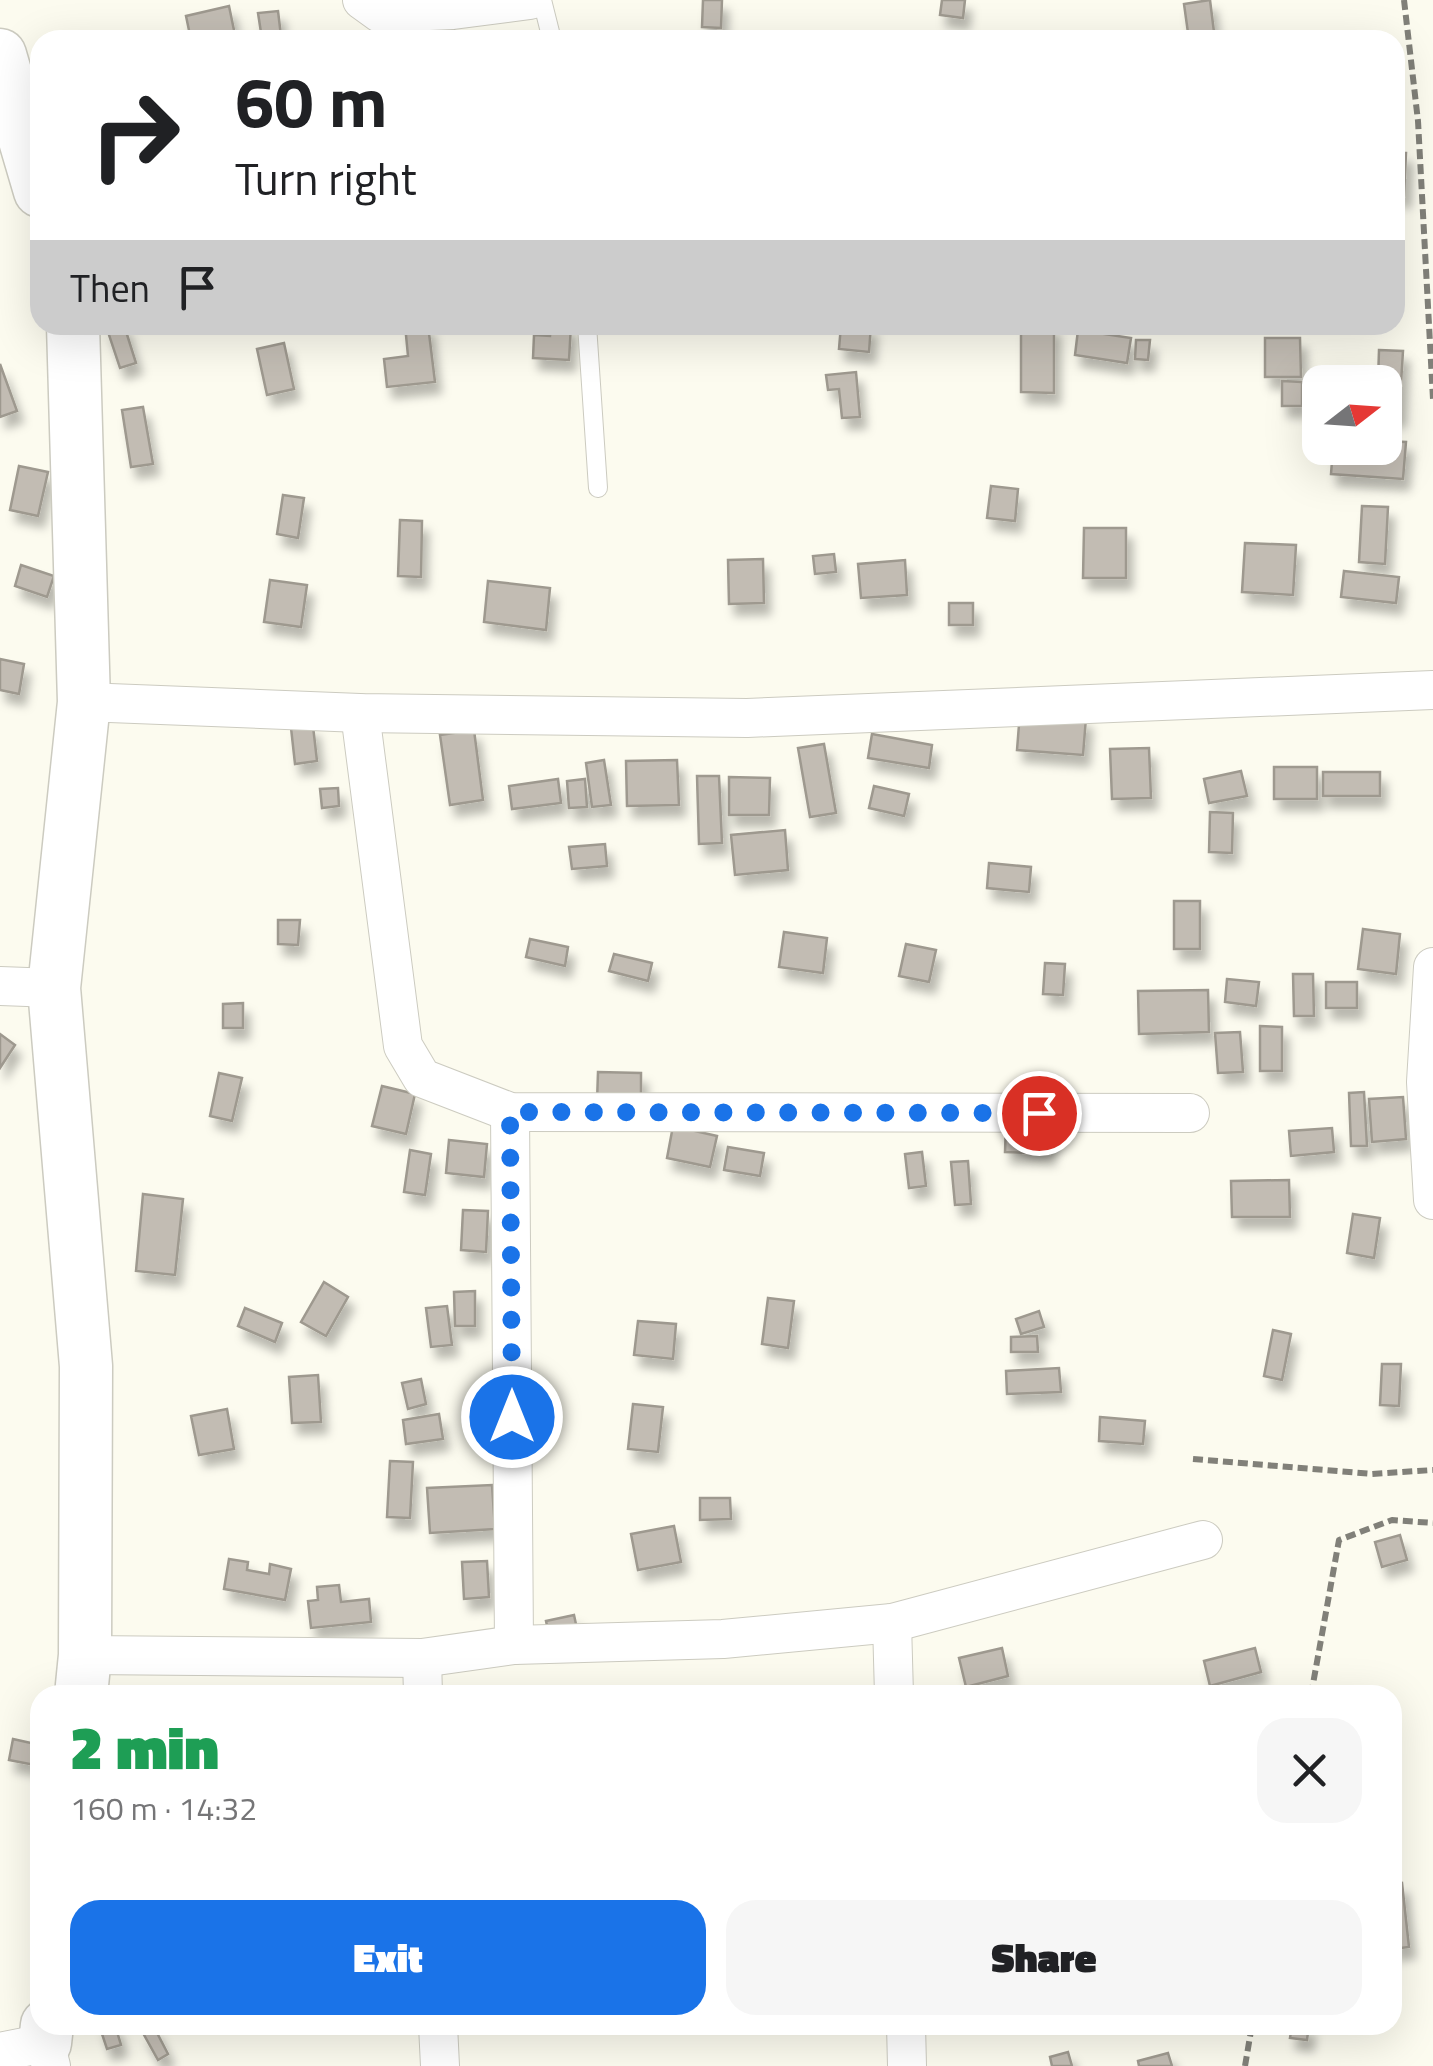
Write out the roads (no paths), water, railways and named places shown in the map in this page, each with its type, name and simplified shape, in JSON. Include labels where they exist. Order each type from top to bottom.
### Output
[{"type":"street","points":[[362,0],[380,14],[530,0]]},
{"type":"street","points":[[0,55],[30,157]]},
{"type":"street","points":[[73,335],[84,702],[54,988],[86,1366],[83,1675],[422,1677],[514,1645],[723,1639],[892,1623],[1203,1540]]},
{"type":"street","points":[[84,702],[360,712],[747,718],[1433,690]]},
{"type":"street","points":[[360,712],[403,1046],[422,1078],[510,1112],[1190,1113]]},
{"type":"street","points":[[1433,967],[1426,1082],[1433,1200]]},
{"type":"street","points":[[0,986],[54,988]]},
{"type":"street","points":[[510,1112],[514,1645]]},
{"type":"street","points":[[892,1623],[894,1685]]},
{"type":"street","points":[[438,2035],[440,2066]]},
{"type":"street","points":[[906,2035],[907,2066]]},
{"type":"lane","points":[[542,0],[550,30]]},
{"type":"lane","points":[[588,335],[598,488]]}]
